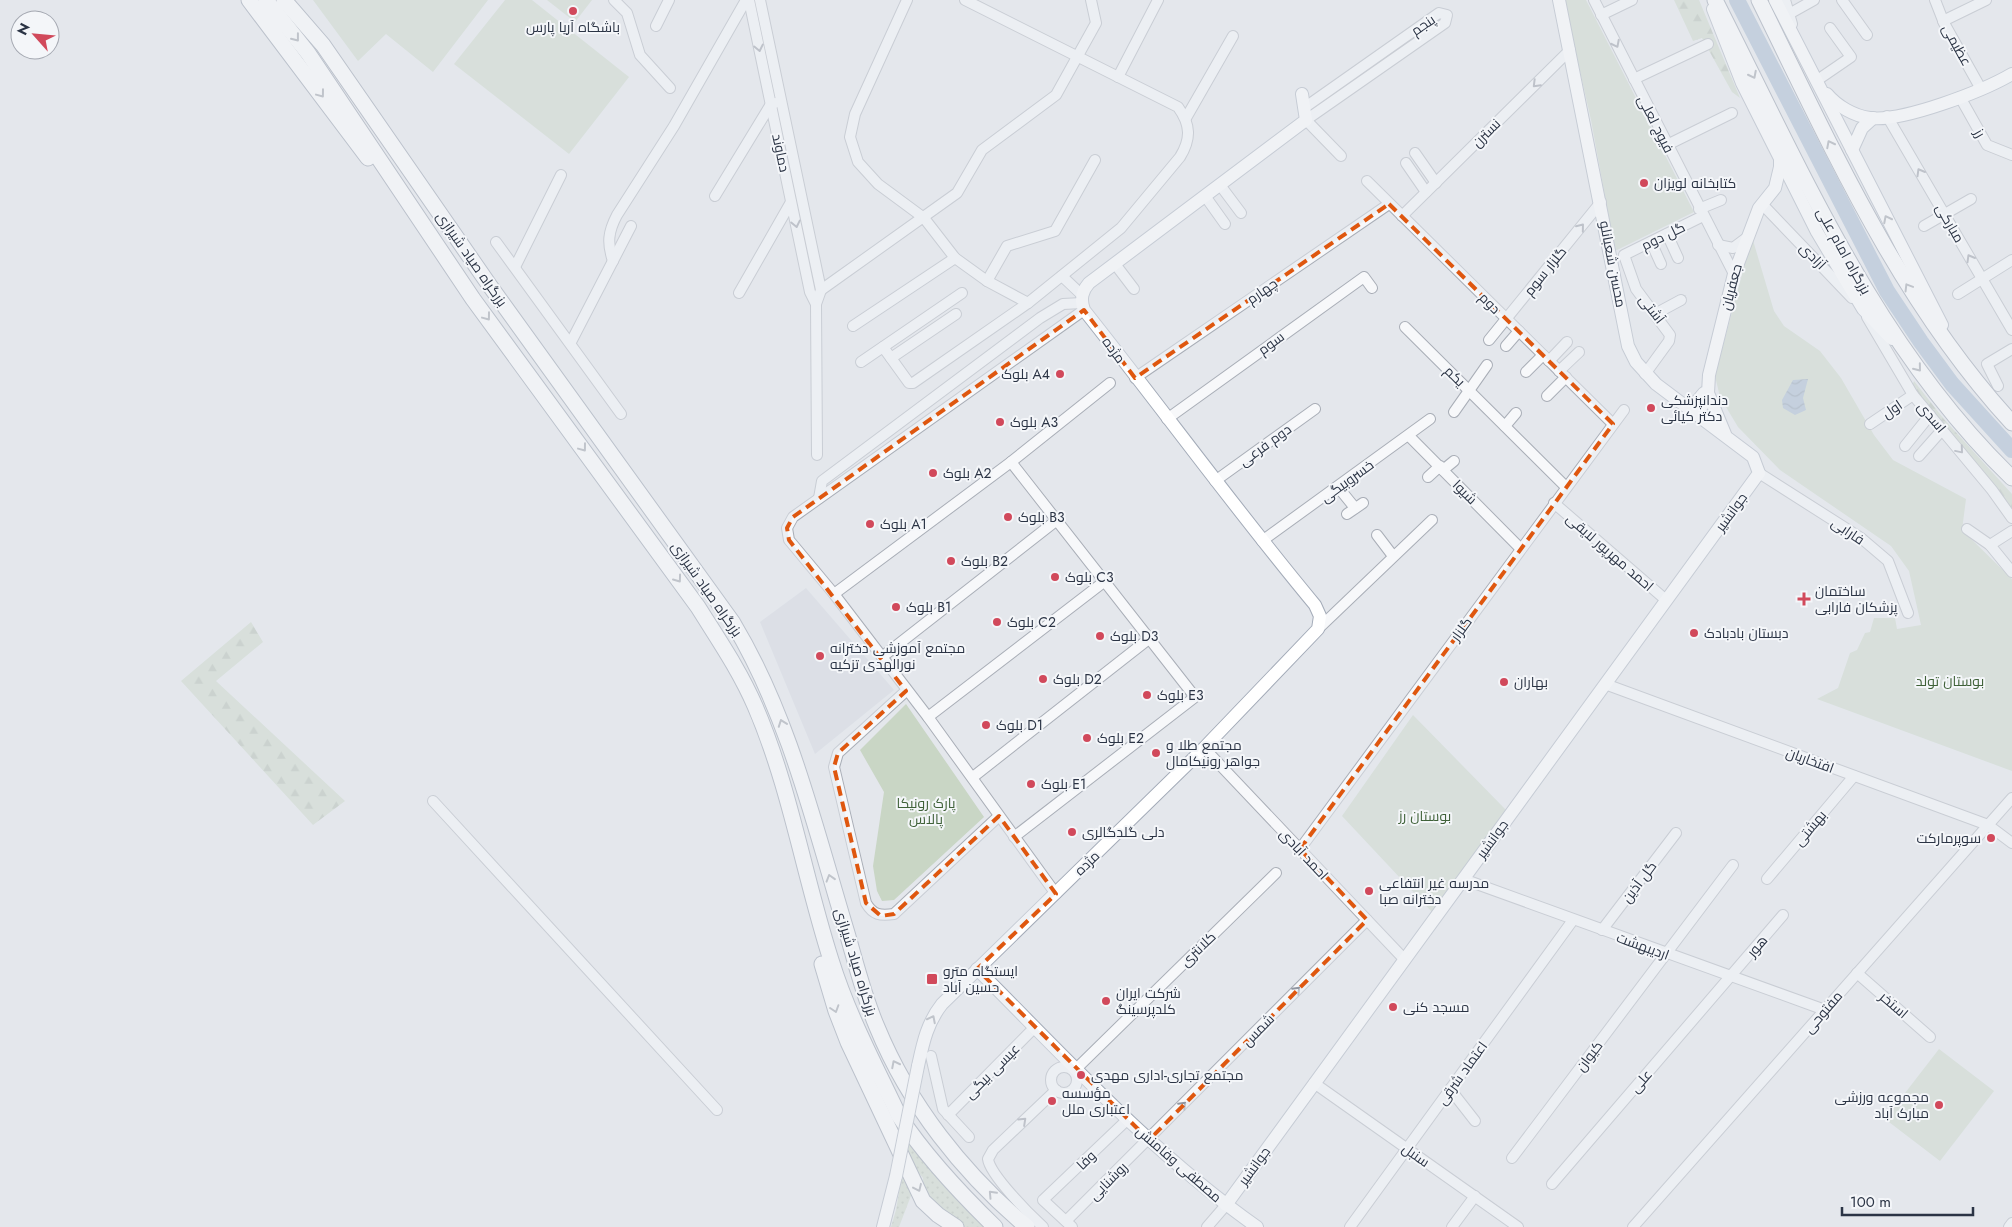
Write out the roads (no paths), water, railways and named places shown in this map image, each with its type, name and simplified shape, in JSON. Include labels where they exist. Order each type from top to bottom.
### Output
[{"type":"highway","points":[[249,0],[473,299]]},
{"type":"highway","name":"بزرگراه صیاد شیرازی","points":[[266,0],[308,53],[473,299],[698,607],[731,660],[754,705],[774,755],[811,893],[848,1009],[909,1132],[953,1185],[995,1227]]},
{"type":"highway","name":"بزرگراه صیاد شیرازی","points":[[284,0],[323,45],[490,286],[733,623],[752,654],[774,701],[791,747],[859,974],[885,1046],[914,1100],[954,1154],[1007,1210],[1027,1227]]},
{"type":"highway","points":[[295,0],[323,45]]},
{"type":"highway","name":"بزرگراه امام علی","points":[[1715,0],[1814,197],[1870,298],[1903,350],[1972,435],[2012,478]]},
{"type":"highway","points":[[1759,0],[1880,239],[1923,312],[1967,371],[2012,423]]},
{"type":"highway","points":[[811,893],[821,960],[836,1011],[848,1042],[923,1201],[948,1226]]},
{"type":"main road","name":"محسن شعبانلو","points":[[1559,0],[1601,202],[1628,346],[1645,374],[1753,457],[1759,473]]},
{"type":"main road","points":[[1709,0],[1742,83],[1802,202],[1863,309],[1903,350]]},
{"type":"main road","points":[[1775,0],[1967,371]]},
{"type":"main road","points":[[1816,80],[1838,105],[1873,118],[1930,108],[2011,77]]},
{"type":"main road","points":[[1083,302],[1089,283],[1220,185],[1305,114],[1302,94]]},
{"type":"main road","points":[[1852,150],[1862,128],[1873,118]]},
{"type":"main road","name":"جعفریان","points":[[1708,393],[1709,375],[1734,274],[1745,239],[1762,204],[1775,188],[1780,167],[1780,157]]},
{"type":"main road","points":[[1775,188],[1789,191],[1802,202]]},
{"type":"main road","name":"مژده","points":[[883,1227],[896,1176],[924,1035],[932,1016],[977,969],[1204,748],[1318,629],[1320,616],[1315,605],[1262,541],[1135,378],[1083,302]]},
{"type":"main road","points":[[1693,411],[1698,411],[1708,398],[1708,393]]},
{"type":"main road","points":[[1708,393],[1725,434]]},
{"type":"main road","name":"جوانشیر","points":[[1226,1205],[1759,473]]},
{"type":"main road","name":"مصطفی وفامنش","points":[[977,969],[1035,1027],[1076,1072],[1149,1140],[1226,1205],[1257,1227]]},
{"type":"street","points":[[614,0],[627,12],[640,55],[670,88]]},
{"type":"street","points":[[656,26],[669,0]]},
{"type":"street","points":[[613,261],[608,245],[610,230],[617,215],[674,126],[748,0]]},
{"type":"street","name":"دماوند","points":[[748,0],[776,103],[821,290],[816,304],[817,455]]},
{"type":"street","name":"دماوند","points":[[760,0],[792,202],[810,292],[816,304]]},
{"type":"street","points":[[907,0],[855,114],[850,137],[858,162],[878,184],[924,218],[955,258],[987,281],[1028,303]]},
{"type":"street","points":[[883,347],[909,383],[914,383],[1028,303],[1121,228],[1180,158],[1187,146],[1189,132],[1186,118],[1178,107],[965,0]]},
{"type":"street","points":[[821,290],[957,193],[982,150],[1056,95],[1096,23],[1091,0]]},
{"type":"street","points":[[1118,77],[1158,0]]},
{"type":"street","name":"فیوج لعلی","points":[[1594,0],[1701,213],[1734,274]]},
{"type":"street","points":[[1601,15],[1632,0]]},
{"type":"street","points":[[1785,0],[1797,42]]},
{"type":"street","points":[[1789,14],[1812,0]]},
{"type":"street","points":[[1842,0],[1867,35]]},
{"type":"street","name":"عظیمی","points":[[1935,0],[1943,21],[1981,90]]},
{"type":"street","points":[[1943,21],[1986,0]]},
{"type":"street","name":"پنجم","points":[[1439,13],[1447,15],[1445,23],[1305,114],[1439,13]]},
{"type":"street","points":[[1816,80],[1851,57],[1830,28]]},
{"type":"street","points":[[1186,118],[1234,36]]},
{"type":"street","points":[[1634,79],[1708,44]]},
{"type":"street","name":"نسترن","points":[[1402,216],[1570,50]]},
{"type":"street","name":"رز","points":[[1960,97],[1987,145],[2012,155]]},
{"type":"street","points":[[715,196],[776,103]]},
{"type":"street","points":[[1667,145],[1732,113]]},
{"type":"street","points":[[1305,114],[1341,156]]},
{"type":"street","name":"مبارکی","points":[[1887,116],[2012,330]]},
{"type":"street","points":[[1415,153],[1436,183]]},
{"type":"street","points":[[987,281],[1007,246],[1055,231],[1095,160]]},
{"type":"street","points":[[1406,163],[1426,192]]},
{"type":"street","points":[[515,267],[561,175]]},
{"type":"street","name":"دوم","points":[[1367,181],[1613,424]]},
{"type":"street","points":[[1220,185],[1241,213]]},
{"type":"street","points":[[1205,196],[1226,224]]},
{"type":"street","name":"گل دوم","points":[[1624,255],[1667,234],[1721,200]]},
{"type":"street","points":[[1924,226],[1971,200]]},
{"type":"street","points":[[739,293],[792,202]]},
{"type":"street","name":"گلزار سوم","points":[[1489,340],[1601,202]]},
{"type":"street","name":"چهارم","points":[[1135,378],[1389,204]]},
{"type":"street","name":"آزادی","points":[[1762,204],[1863,309]]},
{"type":"street","points":[[571,342],[632,226]]},
{"type":"street","points":[[1667,234],[1678,258]]},
{"type":"street","points":[[1718,245],[1733,248],[1745,239]]},
{"type":"street","points":[[496,242],[571,342],[621,414]]},
{"type":"street","points":[[1651,242],[1661,264]]},
{"type":"street","name":"آشتی","points":[[1624,255],[1636,289],[1670,335],[1669,341],[1645,374]]},
{"type":"street","points":[[853,326],[955,258]]},
{"type":"street","points":[[1958,294],[2012,260]]},
{"type":"street","points":[[1115,264],[1134,289]]},
{"type":"street","points":[[1062,276],[1083,302]]},
{"type":"street","name":"سوم","points":[[1167,418],[1364,277],[1372,288]]},
{"type":"street","points":[[861,362],[962,293]]},
{"type":"street","points":[[1655,314],[1681,300]]},
{"type":"street","points":[[1056,894],[928,717],[906,691],[834,594],[789,540],[787,528],[793,517],[1083,302]]},
{"type":"street","points":[[819,498],[822,481],[1040,318],[1063,304],[1083,302]]},
{"type":"street","name":"اسدی","points":[[1863,309],[1913,395],[1992,490],[2012,518]]},
{"type":"street","points":[[891,358],[956,314]]},
{"type":"street","name":"یکم","points":[[1405,327],[1566,487]]},
{"type":"street","points":[[1506,346],[1519,331]]},
{"type":"street","points":[[1526,372],[1567,342]]},
{"type":"street","points":[[1998,386],[1987,364],[2012,349]]},
{"type":"street","points":[[1547,396],[1579,352]]},
{"type":"street","points":[[1454,412],[1487,365]]},
{"type":"street","points":[[834,594],[1011,462],[1110,383]]},
{"type":"street","name":"اول","points":[[1870,424],[1913,395]]},
{"type":"street","name":"دوم فرعی","points":[[1215,481],[1315,409]]},
{"type":"street","name":"گلزار","points":[[1300,849],[1624,410]]},
{"type":"street","points":[[1504,426],[1516,413]]},
{"type":"street","points":[[1905,446],[1930,415]]},
{"type":"street","name":"خسروبیگی","points":[[1262,541],[1409,436],[1430,418]]},
{"type":"street","points":[[1919,456],[1942,430]]},
{"type":"street","name":"شیوا","points":[[1409,436],[1521,549]]},
{"type":"street","points":[[1011,462],[1195,697],[1014,837]]},
{"type":"street","points":[[1428,477],[1454,462]]},
{"type":"street","name":"فارابی","points":[[1759,473],[1861,538],[1888,561],[1908,613]]},
{"type":"street","points":[[1338,487],[1355,508]]},
{"type":"street","name":"احمد مهرپور لایقی","points":[[1554,503],[1666,600]]},
{"type":"street","points":[[882,657],[1057,520]]},
{"type":"street","name":"مژده","points":[[1318,629],[1432,520]]},
{"type":"street","points":[[1967,529],[1990,545],[2012,572]]},
{"type":"street","points":[[1990,545],[2012,531]]},
{"type":"street","points":[[1376,535],[1393,556]]},
{"type":"street","points":[[928,717],[1105,581]]},
{"type":"street","points":[[973,777],[1150,638]]},
{"type":"street","name":"افتخاریان","points":[[1605,684],[1988,826],[2012,843]]},
{"type":"street","points":[[906,691],[838,753],[835,760],[834,767],[866,903],[871,911],[880,916],[894,914],[999,816]]},
{"type":"street","name":"احمد آبادی","points":[[1204,748],[1404,960]]},
{"type":"street","name":"بهشتی","points":[[1766,879],[1854,776]]},
{"type":"street","name":"مفتوحی","points":[[1634,1227],[2012,798]]},
{"type":"street","points":[[433,801],[717,1110]]},
{"type":"street","name":"گل آذین","points":[[1602,930],[1676,833]]},
{"type":"street","name":"کیوان","points":[[1512,1158],[1733,865]]},
{"type":"street","name":"کلانتری","points":[[1058,1069],[1076,1072],[1276,873]]},
{"type":"street","name":"اردیبهشت","points":[[1463,879],[1824,1010]]},
{"type":"street","name":"هور","points":[[1730,977],[1783,915]]},
{"type":"street","name":"شمس","points":[[1149,1140],[1367,920]]},
{"type":"street","name":"اعتماد شرقی","points":[[1350,1227],[1573,920]]},
{"type":"street","name":"استخر","points":[[1857,973],[1930,1036]]},
{"type":"street","name":"علی","points":[[1552,1184],[1730,977]]},
{"type":"street","name":"عیسی بیگی","points":[[948,1114],[1035,1027]]},
{"type":"street","points":[[931,1056],[943,1109],[969,1137]]},
{"type":"street","points":[[1056,1090],[1052,1079],[1058,1069],[1066,1067],[1072,1070],[1076,1076],[1076,1072]]},
{"type":"street","points":[[1056,1090],[1068,1092],[1076,1072]]},
{"type":"street","name":"سنبل","points":[[1314,1083],[1518,1227]]},
{"type":"street","points":[[1450,1089],[1475,1121]]},
{"type":"street","points":[[1043,1227],[1022,1208],[991,1169],[988,1159],[990,1154],[1056,1090]]},
{"type":"street","name":"وفا","points":[[1069,1224],[1043,1200],[1128,1119]]},
{"type":"street","name":"روشنایی","points":[[1069,1224],[1149,1140]]},
{"type":"street","points":[[1452,1227],[1475,1196]]},
{"type":"street","points":[[1207,1227],[1226,1205]]},
{"type":"street","points":[[2009,1227],[2012,1224]]},
{"type":"water","points":[[1808,379],[1803,398],[1806,410],[1795,415],[1783,408],[1782,400],[1793,380]]},
{"type":"waterway","points":[[1737,0],[1887,291],[1952,384],[2012,450]]},
{"type":"place","name":"باشگاه آریا پارس","points":[[573,11]]},
{"type":"place","name":"کتابخانه لویزان","points":[[1644,183]]},
{"type":"place","name":"بلوک A4","points":[[1060,374]]},
{"type":"place","name":"دندانپزشکی دکتر کیائی","points":[[1651,408]]},
{"type":"place","name":"بلوک A3","points":[[1000,422]]},
{"type":"place","name":"بلوک A2","points":[[933,473]]},
{"type":"place","name":"بلوک B3","points":[[1008,517]]},
{"type":"place","name":"بلوک A1","points":[[870,524]]},
{"type":"place","name":"بلوک B2","points":[[951,561]]},
{"type":"place","name":"بلوک C3","points":[[1055,577]]},
{"type":"place","name":"ساختمان پزشکان فارابی","points":[[1804,599]]},
{"type":"place","name":"بلوک B1","points":[[896,607]]},
{"type":"place","name":"بلوک C2","points":[[997,622]]},
{"type":"place","name":"دبستان بادبادک","points":[[1694,633]]},
{"type":"place","name":"بلوک D3","points":[[1100,636]]},
{"type":"place","name":"مجتمع آموزشی دخترانه نورالهدی تزکیه","points":[[820,656]]},
{"type":"place","name":"بلوک D2","points":[[1043,679]]},
{"type":"place","name":"بهاران","points":[[1504,682]]},
{"type":"place","name":"بلوک E3","points":[[1147,695]]},
{"type":"place","name":"بلوک D1","points":[[986,725]]},
{"type":"place","name":"بلوک E2","points":[[1087,738]]},
{"type":"place","name":"مجتمع طلا و جواهر رونیکامال","points":[[1156,753]]},
{"type":"place","name":"بلوک E1","points":[[1031,784]]},
{"type":"place","name":"دلی گلدگالری","points":[[1072,832]]},
{"type":"place","name":"سوپرمارکت","points":[[1991,838]]},
{"type":"place","name":"مدرسه غیر انتفاعی دخترانه صبا","points":[[1369,891]]},
{"type":"place","name":"ایستگاه مترو حسین آباد","points":[[932,979]]},
{"type":"place","name":"شرکت ایران کلدپرسینگ","points":[[1106,1001]]},
{"type":"place","name":"مسجد کنی","points":[[1393,1007]]},
{"type":"place","name":"مجتمع تجاری-اداری مهدی","points":[[1081,1075]]},
{"type":"place","name":"مؤسسه اعتباری ملل","points":[[1052,1101]]},
{"type":"place","name":"مجموعه ورزشی مبارک آباد","points":[[1939,1105]]},
{"type":"park label","name":"بوستان تولد","points":[[1950,681]]},
{"type":"park label","name":"پارک رونیکا پالاس","points":[[926,812]]},
{"type":"park label","name":"بوستان رز","points":[[1425,816]]}]
